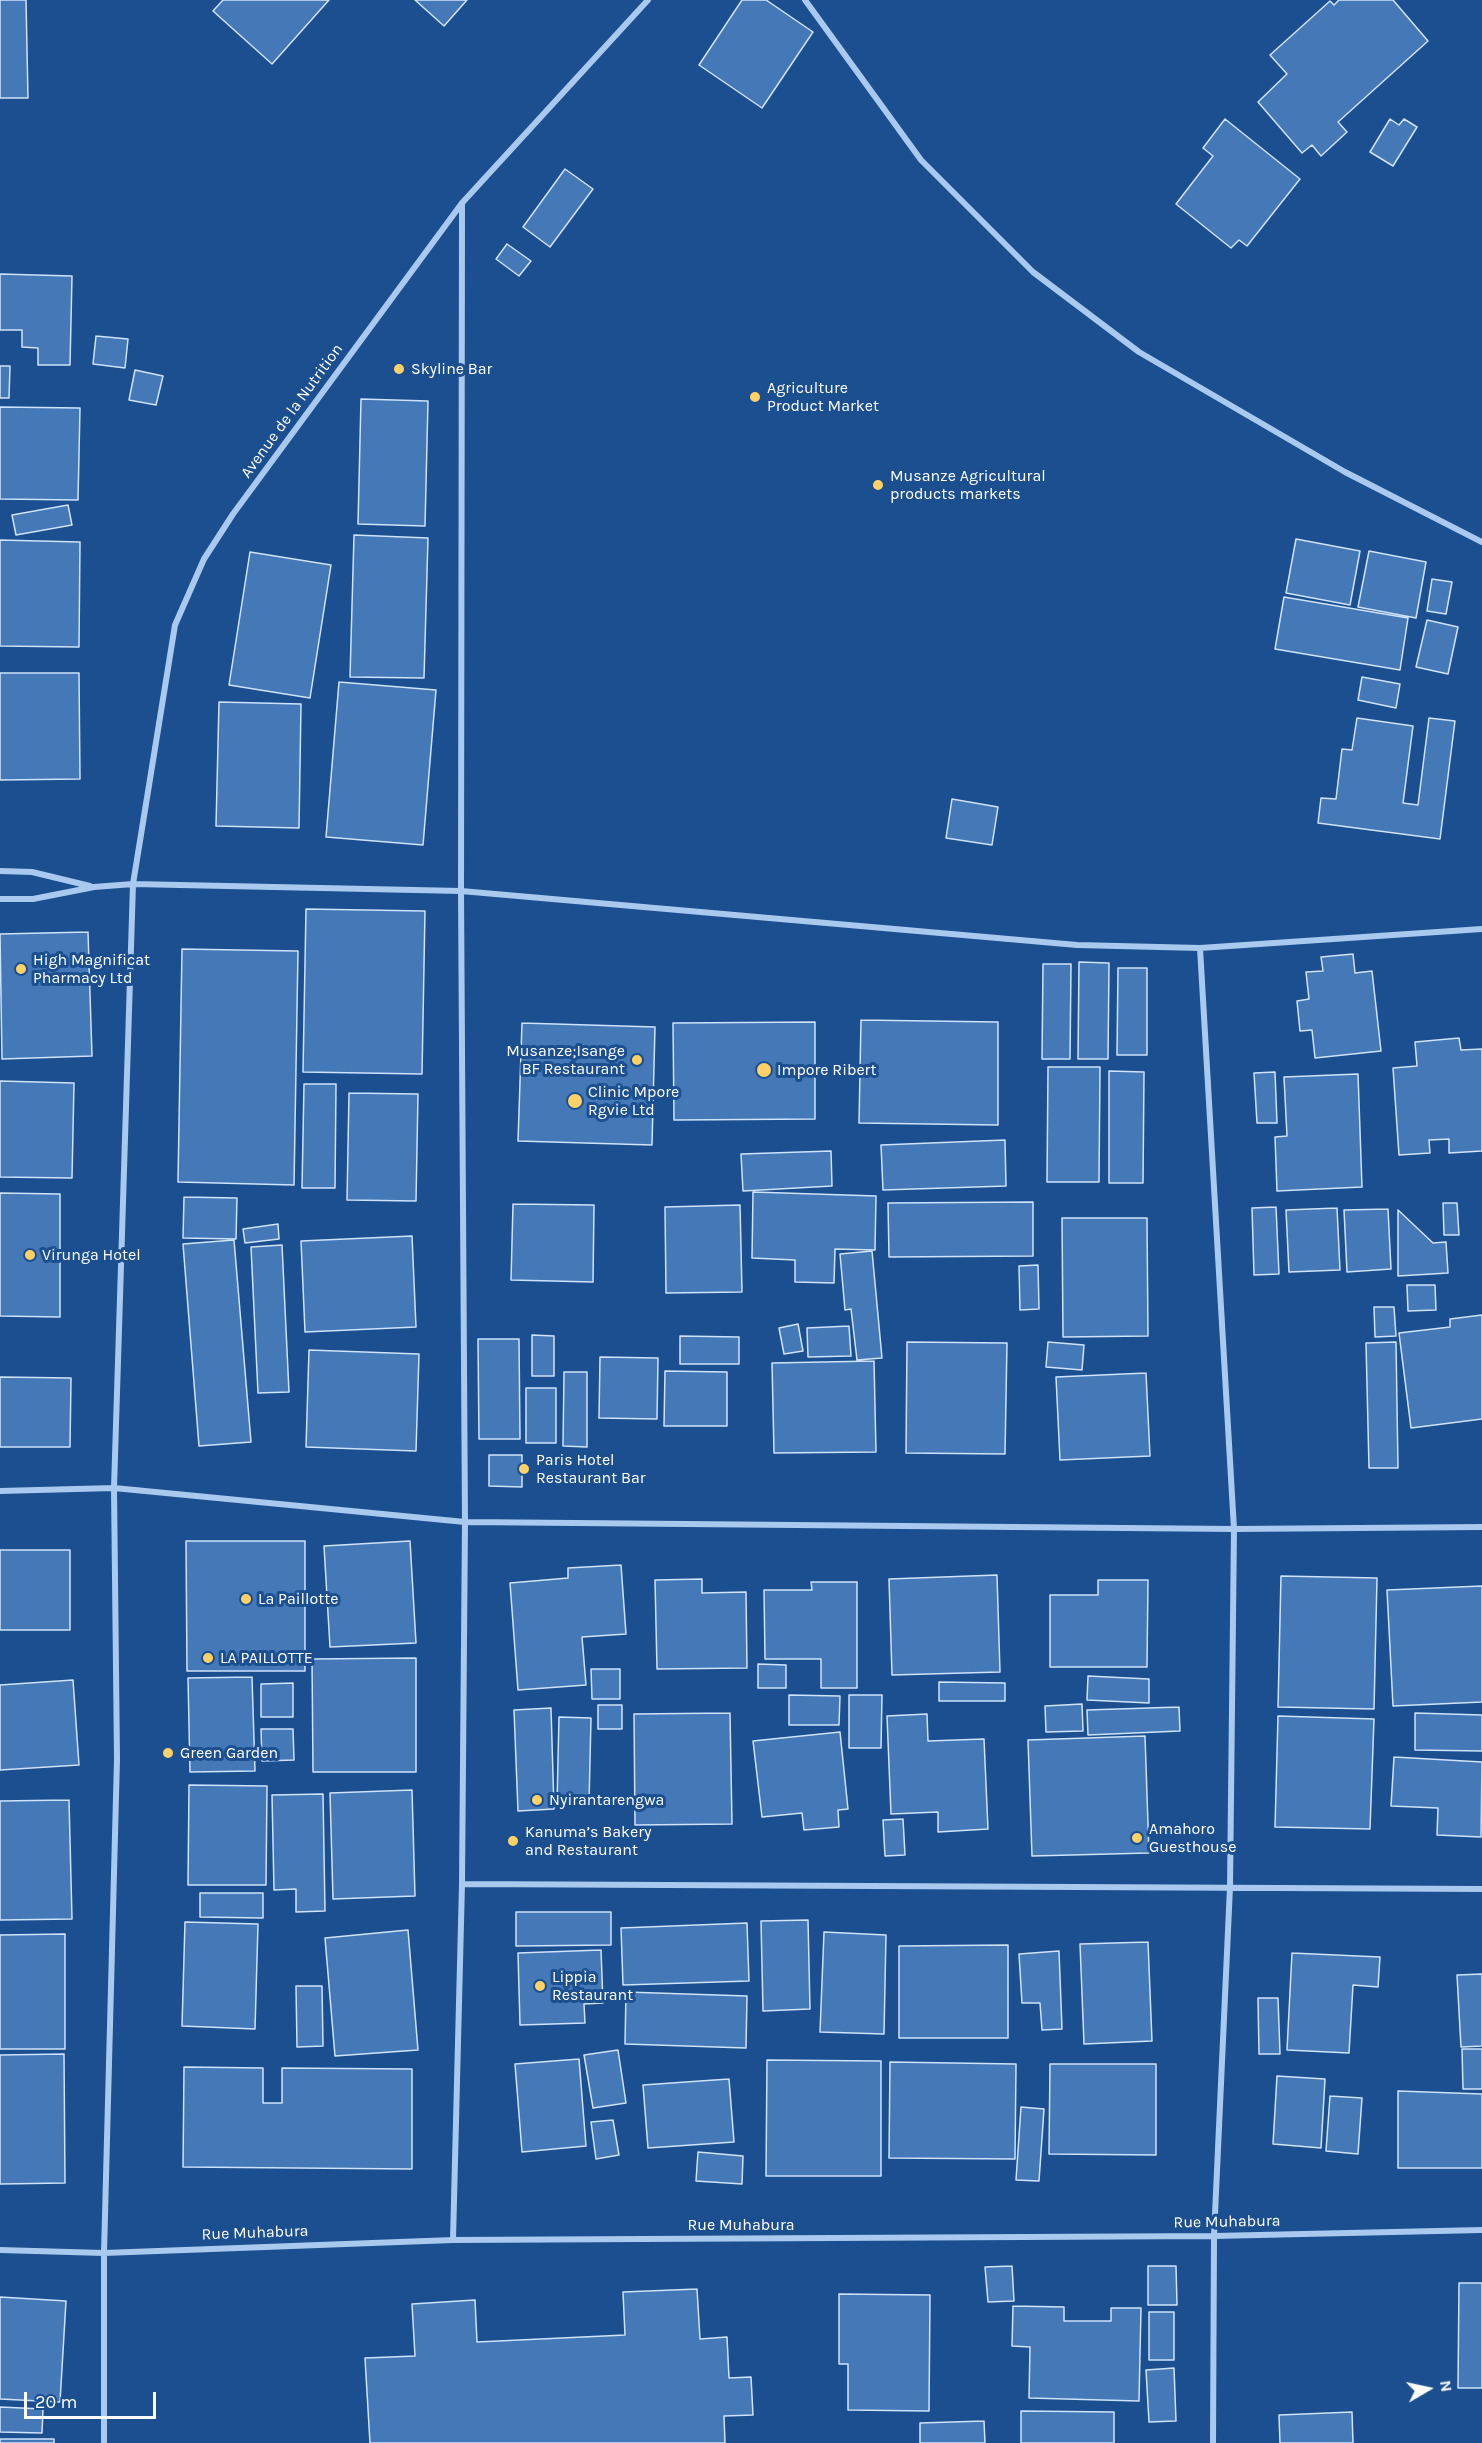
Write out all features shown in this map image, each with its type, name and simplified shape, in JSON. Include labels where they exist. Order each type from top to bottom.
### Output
[{"type":"street","name":"Avenue de la Nutrition","points":[[104,2443],[104,2253],[117,1759],[114,1488],[133,884],[176,625],[204,559],[233,514],[462,203],[648,0]]},
{"type":"street","points":[[805,0],[921,160],[1033,272],[1139,352],[1345,472],[1482,542]]},
{"type":"street","points":[[453,2240],[462,1884],[465,1522],[461,891],[462,203]]},
{"type":"street","points":[[0,871],[32,872],[94,887]]},
{"type":"street","points":[[0,899],[33,899],[94,887],[133,884],[461,891],[1077,945],[1200,948],[1482,929]]},
{"type":"street","points":[[1200,948],[1234,1529],[1230,1887],[1214,2236],[1213,2443]]},
{"type":"street","points":[[0,1491],[114,1488],[465,1522],[1234,1529],[1482,1527]]},
{"type":"street","points":[[462,1884],[1482,1889]]},
{"type":"street","name":"Rue Muhabura","points":[[0,2250],[104,2253],[453,2240],[1214,2236],[1482,2230]]},
{"type":"building","points":[[0,0],[26,0],[28,98],[0,98]]},
{"type":"building","points":[[223,0],[329,0],[272,64],[213,11]]},
{"type":"building","points":[[415,0],[467,0],[444,26]]},
{"type":"building","points":[[742,0],[766,0],[813,32],[762,108],[699,65]]},
{"type":"building","points":[[1339,0],[1393,0],[1428,41],[1338,122],[1347,132],[1321,156],[1312,145],[1302,153],[1258,102],[1287,74],[1270,55],[1330,1],[1334,5]]},
{"type":"building","points":[[1225,119],[1300,179],[1247,246],[1239,240],[1231,248],[1176,204],[1213,156],[1203,148]]},
{"type":"building","points":[[1390,119],[1399,125],[1404,119],[1417,127],[1393,166],[1370,152]]},
{"type":"building","points":[[565,169],[593,189],[550,247],[523,227]]},
{"type":"building","points":[[507,244],[531,261],[519,276],[496,259]]},
{"type":"building","points":[[0,274],[72,276],[70,365],[38,365],[38,348],[22,347],[22,330],[0,330]]},
{"type":"building","points":[[96,336],[128,339],[125,368],[93,364]]},
{"type":"building","points":[[0,366],[10,366],[9,398],[0,398]]},
{"type":"building","points":[[135,370],[163,376],[156,405],[129,400]]},
{"type":"building","points":[[361,399],[428,401],[425,526],[358,524]]},
{"type":"building","points":[[0,407],[80,408],[78,500],[0,499]]},
{"type":"building","points":[[68,505],[72,525],[16,535],[12,515]]},
{"type":"building","points":[[354,535],[428,538],[424,678],[350,677]]},
{"type":"building","points":[[1296,539],[1360,551],[1350,605],[1286,593]]},
{"type":"building","points":[[0,540],[80,542],[79,647],[0,646]]},
{"type":"building","points":[[1369,551],[1426,562],[1416,618],[1358,607]]},
{"type":"building","points":[[250,552],[331,565],[310,698],[229,685]]},
{"type":"building","points":[[1432,579],[1452,582],[1446,614],[1427,611]]},
{"type":"building","points":[[1284,597],[1408,618],[1400,670],[1275,649]]},
{"type":"building","points":[[1427,620],[1458,627],[1448,674],[1416,667]]},
{"type":"building","points":[[0,673],[79,673],[80,779],[0,780]]},
{"type":"building","points":[[1362,677],[1400,684],[1396,708],[1358,700]]},
{"type":"building","points":[[339,682],[436,690],[423,845],[326,837]]},
{"type":"building","points":[[219,702],[301,704],[299,828],[216,826]]},
{"type":"building","points":[[1357,718],[1413,726],[1403,803],[1418,805],[1429,718],[1455,721],[1440,839],[1318,823],[1321,798],[1336,799],[1342,749],[1352,750]]},
{"type":"building","points":[[952,799],[998,807],[992,845],[946,838]]},
{"type":"building","points":[[306,909],[425,911],[422,1074],[303,1072]]},
{"type":"building","points":[[88,932],[92,1056],[2,1059],[0,934]]},
{"type":"building","points":[[182,949],[298,951],[294,1185],[178,1182]]},
{"type":"building","points":[[1353,954],[1355,973],[1372,971],[1381,1051],[1315,1058],[1312,1030],[1300,1031],[1297,1001],[1309,999],[1306,972],[1323,971],[1321,957]]},
{"type":"building","points":[[1079,962],[1109,963],[1108,1059],[1078,1059]]},
{"type":"building","points":[[1043,964],[1071,964],[1070,1059],[1042,1059]]},
{"type":"building","points":[[1118,968],[1147,968],[1147,1055],[1117,1055]]},
{"type":"building","points":[[861,1020],[998,1022],[998,1125],[859,1123]]},
{"type":"building","points":[[815,1022],[815,1119],[674,1120],[673,1023]]},
{"type":"building","points":[[522,1023],[655,1027],[652,1145],[518,1141]]},
{"type":"building","points":[[1459,1038],[1461,1050],[1482,1049],[1482,1151],[1449,1153],[1449,1139],[1429,1140],[1430,1153],[1399,1155],[1393,1068],[1417,1066],[1415,1042]]},
{"type":"building","points":[[1048,1067],[1100,1067],[1099,1182],[1047,1182]]},
{"type":"building","points":[[1109,1071],[1144,1072],[1143,1183],[1109,1183]]},
{"type":"building","points":[[1275,1072],[1277,1123],[1257,1123],[1254,1073]]},
{"type":"building","points":[[1358,1074],[1362,1187],[1277,1191],[1275,1137],[1287,1136],[1284,1077]]},
{"type":"building","points":[[0,1081],[74,1083],[72,1178],[0,1177]]},
{"type":"building","points":[[304,1084],[336,1084],[335,1188],[302,1188]]},
{"type":"building","points":[[349,1093],[418,1094],[416,1201],[347,1200]]},
{"type":"building","points":[[1005,1140],[1006,1186],[883,1190],[881,1145]]},
{"type":"building","points":[[831,1151],[832,1186],[743,1191],[741,1154]]},
{"type":"building","points":[[753,1192],[876,1196],[875,1250],[835,1249],[834,1283],[795,1282],[795,1260],[752,1258]]},
{"type":"building","name":"Virunga Hotel","points":[[0,1193],[60,1194],[60,1317],[0,1316]]},
{"type":"building","points":[[184,1197],[237,1198],[236,1239],[183,1238]]},
{"type":"building","points":[[1033,1202],[1033,1256],[889,1257],[888,1203]]},
{"type":"building","points":[[1443,1203],[1457,1203],[1459,1235],[1444,1235]]},
{"type":"building","points":[[513,1204],[594,1205],[593,1282],[511,1280]]},
{"type":"building","points":[[740,1205],[742,1292],[666,1293],[665,1207]]},
{"type":"building","points":[[1276,1207],[1279,1274],[1254,1275],[1252,1208]]},
{"type":"building","points":[[1337,1208],[1340,1270],[1289,1272],[1286,1210]]},
{"type":"building","points":[[1388,1209],[1391,1269],[1347,1272],[1344,1210]]},
{"type":"building","points":[[1398,1210],[1433,1243],[1446,1242],[1448,1273],[1398,1276]]},
{"type":"building","points":[[1062,1218],[1147,1218],[1148,1336],[1063,1337]]},
{"type":"building","points":[[278,1224],[279,1239],[245,1243],[243,1229]]},
{"type":"building","points":[[412,1236],[416,1327],[305,1332],[301,1241]]},
{"type":"building","points":[[234,1240],[251,1442],[199,1446],[183,1244]]},
{"type":"building","points":[[282,1245],[289,1392],[258,1393],[251,1247]]},
{"type":"building","points":[[872,1251],[882,1358],[857,1360],[851,1309],[845,1310],[840,1254]]},
{"type":"building","points":[[1038,1265],[1039,1309],[1020,1310],[1019,1266]]},
{"type":"building","points":[[1407,1285],[1435,1285],[1436,1310],[1408,1311]]},
{"type":"building","points":[[1374,1307],[1394,1307],[1396,1336],[1375,1337]]},
{"type":"building","points":[[1482,1315],[1482,1419],[1411,1428],[1399,1333],[1450,1327],[1450,1319]]},
{"type":"building","points":[[798,1324],[803,1351],[784,1354],[779,1328]]},
{"type":"building","points":[[849,1326],[851,1356],[808,1357],[807,1328]]},
{"type":"building","points":[[532,1335],[554,1336],[554,1376],[532,1376]]},
{"type":"building","points":[[680,1336],[739,1337],[739,1364],[680,1364]]},
{"type":"building","points":[[478,1339],[519,1339],[520,1439],[479,1439]]},
{"type":"building","points":[[907,1342],[1007,1343],[1005,1454],[906,1453]]},
{"type":"building","points":[[1048,1342],[1084,1345],[1082,1370],[1046,1367]]},
{"type":"building","points":[[1396,1342],[1398,1468],[1369,1468],[1366,1343]]},
{"type":"building","points":[[309,1350],[419,1354],[416,1451],[306,1447]]},
{"type":"building","points":[[600,1357],[658,1358],[657,1419],[599,1418]]},
{"type":"building","points":[[874,1361],[876,1452],[774,1453],[772,1363]]},
{"type":"building","points":[[665,1371],[727,1372],[727,1426],[664,1426]]},
{"type":"building","points":[[564,1372],[587,1372],[587,1447],[563,1446]]},
{"type":"building","points":[[1146,1373],[1150,1456],[1060,1460],[1056,1377]]},
{"type":"building","points":[[0,1377],[71,1378],[70,1447],[0,1447]]},
{"type":"building","points":[[526,1388],[556,1388],[556,1443],[526,1443]]},
{"type":"building","points":[[489,1455],[522,1455],[522,1487],[489,1486]]},
{"type":"building","name":"La Paillotte","points":[[186,1541],[305,1541],[305,1671],[187,1671]]},
{"type":"building","points":[[410,1541],[416,1643],[330,1647],[324,1546]]},
{"type":"building","points":[[0,1550],[70,1550],[70,1630],[0,1630]]},
{"type":"building","points":[[621,1565],[626,1634],[582,1637],[586,1685],[518,1690],[510,1583],[568,1578],[568,1568]]},
{"type":"building","points":[[997,1575],[1000,1672],[892,1675],[889,1579]]},
{"type":"building","points":[[1281,1576],[1377,1578],[1374,1709],[1278,1707]]},
{"type":"building","points":[[702,1579],[702,1593],[746,1592],[747,1668],[657,1669],[655,1580]]},
{"type":"building","points":[[1098,1580],[1148,1580],[1147,1667],[1050,1667],[1050,1595],[1098,1595]]},
{"type":"building","points":[[811,1582],[857,1582],[857,1688],[821,1688],[821,1659],[765,1659],[764,1590],[812,1590]]},
{"type":"building","points":[[1482,1586],[1482,1702],[1393,1706],[1387,1590]]},
{"type":"building","points":[[416,1658],[416,1772],[313,1772],[312,1659]]},
{"type":"building","points":[[758,1664],[786,1665],[786,1688],[758,1688]]},
{"type":"building","points":[[591,1669],[620,1669],[620,1699],[592,1699]]},
{"type":"building","points":[[1088,1676],[1149,1679],[1149,1703],[1087,1700]]},
{"type":"building","points":[[252,1677],[255,1771],[190,1772],[188,1678]]},
{"type":"building","points":[[73,1680],[79,1765],[0,1770],[0,1685]]},
{"type":"building","points":[[939,1682],[1005,1683],[1005,1701],[939,1701]]},
{"type":"building","points":[[293,1683],[293,1717],[261,1717],[261,1684]]},
{"type":"building","points":[[789,1695],[840,1696],[839,1725],[789,1725]]},
{"type":"building","points":[[849,1695],[882,1695],[881,1748],[849,1748]]},
{"type":"building","points":[[1082,1704],[1083,1731],[1046,1732],[1045,1706]]},
{"type":"building","points":[[598,1705],[622,1705],[622,1729],[598,1729]]},
{"type":"building","points":[[1179,1707],[1180,1731],[1088,1735],[1087,1710]]},
{"type":"building","points":[[551,1708],[554,1809],[518,1811],[514,1710]]},
{"type":"building","points":[[730,1713],[732,1824],[635,1825],[634,1714]]},
{"type":"building","points":[[1415,1713],[1482,1715],[1482,1751],[1415,1750]]},
{"type":"building","points":[[927,1714],[928,1741],[984,1739],[988,1829],[938,1832],[938,1812],[891,1814],[887,1716]]},
{"type":"building","points":[[1278,1716],[1374,1719],[1370,1829],[1275,1827]]},
{"type":"building","points":[[559,1717],[591,1718],[589,1804],[557,1803]]},
{"type":"building","points":[[261,1729],[293,1729],[294,1760],[262,1761]]},
{"type":"building","points":[[840,1732],[848,1809],[838,1810],[839,1827],[804,1830],[802,1813],[762,1817],[753,1741]]},
{"type":"building","name":"Amahoro Guesthouse","points":[[1145,1736],[1149,1853],[1032,1856],[1028,1740]]},
{"type":"building","points":[[1394,1757],[1482,1762],[1481,1837],[1437,1835],[1438,1808],[1391,1806]]},
{"type":"building","points":[[189,1785],[267,1786],[266,1885],[188,1885]]},
{"type":"building","points":[[412,1790],[415,1896],[333,1899],[330,1793]]},
{"type":"building","points":[[323,1794],[325,1911],[296,1912],[296,1889],[274,1890],[272,1795]]},
{"type":"building","points":[[69,1800],[72,1919],[0,1920],[0,1801]]},
{"type":"building","points":[[903,1819],[905,1855],[885,1856],[883,1820]]},
{"type":"building","points":[[200,1893],[263,1893],[263,1918],[200,1917]]},
{"type":"building","points":[[516,1912],[611,1912],[611,1945],[516,1946]]},
{"type":"building","points":[[808,1920],[810,2009],[763,2011],[761,1921]]},
{"type":"building","points":[[185,1922],[258,1924],[255,2029],[182,2026]]},
{"type":"building","points":[[747,1923],[749,1981],[623,1985],[621,1928]]},
{"type":"building","points":[[408,1930],[418,2050],[335,2056],[325,1938]]},
{"type":"building","points":[[824,1932],[886,1935],[884,2034],[820,2032]]},
{"type":"building","points":[[65,1934],[65,2049],[0,2049],[0,1935]]},
{"type":"building","points":[[1148,1942],[1152,2041],[1084,2044],[1080,1944]]},
{"type":"building","points":[[1008,1945],[1008,2038],[899,2038],[899,1946]]},
{"type":"building","points":[[601,1950],[603,2003],[584,2004],[585,2023],[520,2025],[518,1953]]},
{"type":"building","points":[[1059,1951],[1062,2029],[1042,2030],[1040,2003],[1022,2003],[1019,1954]]},
{"type":"building","points":[[1292,1953],[1380,1957],[1378,1987],[1353,1985],[1349,2053],[1287,2050]]},
{"type":"building","points":[[1482,1974],[1482,2046],[1461,2047],[1457,1975]]},
{"type":"building","points":[[296,1986],[322,1986],[323,2046],[297,2047]]},
{"type":"building","points":[[626,1992],[747,1996],[746,2048],[625,2044]]},
{"type":"building","points":[[1258,1998],[1278,1998],[1280,2054],[1259,2054]]},
{"type":"building","points":[[1462,2049],[1482,2049],[1482,2089],[1463,2089]]},
{"type":"building","points":[[618,2050],[626,2103],[593,2108],[584,2055]]},
{"type":"building","points":[[64,2054],[65,2183],[0,2184],[0,2055]]},
{"type":"building","points":[[579,2059],[586,2146],[522,2152],[515,2064]]},
{"type":"building","points":[[767,2060],[881,2061],[881,2176],[766,2176]]},
{"type":"building","points":[[890,2062],[1016,2064],[1015,2159],[889,2158]]},
{"type":"building","points":[[1050,2064],[1156,2064],[1156,2155],[1049,2154]]},
{"type":"building","points":[[184,2067],[263,2068],[263,2103],[282,2103],[282,2068],[412,2069],[412,2169],[183,2167]]},
{"type":"building","points":[[1277,2076],[1325,2079],[1321,2148],[1273,2144]]},
{"type":"building","points":[[729,2079],[734,2142],[648,2148],[643,2085]]},
{"type":"building","points":[[1398,2091],[1482,2094],[1482,2168],[1398,2168]]},
{"type":"building","points":[[1330,2096],[1362,2098],[1358,2154],[1326,2151]]},
{"type":"building","points":[[1021,2107],[1044,2109],[1039,2181],[1016,2180]]},
{"type":"building","points":[[613,2120],[619,2155],[596,2159],[591,2122]]},
{"type":"building","points":[[698,2152],[743,2156],[742,2184],[696,2181]]},
{"type":"building","points":[[1012,2266],[1014,2301],[988,2302],[985,2267]]},
{"type":"building","points":[[1148,2266],[1176,2266],[1177,2305],[1148,2305]]},
{"type":"building","points":[[1459,2283],[1482,2283],[1482,2388],[1458,2388]]},
{"type":"building","points":[[697,2289],[700,2339],[727,2337],[729,2378],[751,2377],[753,2415],[724,2416],[725,2443],[370,2443],[365,2358],[415,2356],[412,2304],[475,2300],[477,2342],[625,2335],[623,2292]]},
{"type":"building","points":[[839,2294],[930,2295],[929,2411],[848,2410],[848,2364],[839,2364]]},
{"type":"building","points":[[0,2297],[66,2301],[60,2402],[0,2399]]},
{"type":"building","points":[[1013,2306],[1064,2307],[1064,2321],[1111,2321],[1111,2308],[1141,2308],[1139,2401],[1029,2398],[1030,2347],[1012,2346]]},
{"type":"building","points":[[1149,2312],[1174,2312],[1174,2360],[1149,2360]]},
{"type":"building","points":[[1174,2368],[1176,2421],[1149,2422],[1146,2370]]},
{"type":"building","points":[[0,2407],[43,2409],[42,2433],[0,2432]]},
{"type":"building","points":[[1021,2411],[1114,2412],[1114,2443],[1021,2443]]},
{"type":"building","points":[[1352,2412],[1353,2443],[1280,2443],[1279,2415]]},
{"type":"building","points":[[984,2421],[985,2443],[920,2443],[920,2423]]},
{"type":"building","points":[[0,2439],[54,2439],[54,2443],[0,2443]]},
{"type":"place","name":"Skyline Bar","points":[[399,369]]},
{"type":"place","name":"Agriculture Product Market","points":[[755,397]]},
{"type":"place","name":"Musanze Agricultural products markets","points":[[878,485]]},
{"type":"place","name":"High Magnificat Pharmacy Ltd","points":[[21,969]]},
{"type":"place","name":"Musanze;Isange BF Restaurant","points":[[637,1060]]},
{"type":"place","name":"Impore Ribert","points":[[764,1070]]},
{"type":"place","name":"Clinic Mpore Rgvie Ltd","points":[[575,1101]]},
{"type":"place","name":"Virunga Hotel","points":[[30,1255]]},
{"type":"place","name":"Paris Hotel Restaurant Bar","points":[[524,1469]]},
{"type":"place","name":"La Paillotte","points":[[246,1599]]},
{"type":"place","name":"LA PAILLOTTE","points":[[208,1658]]},
{"type":"place","name":"Green Garden","points":[[168,1753]]},
{"type":"place","name":"Nyirantarengwa","points":[[537,1800]]},
{"type":"place","name":"Amahoro Guesthouse","points":[[1137,1838]]},
{"type":"place","name":"Kanuma’s Bakery and Restaurant","points":[[513,1841]]},
{"type":"place","name":"Lippia Restaurant","points":[[540,1986]]}]
